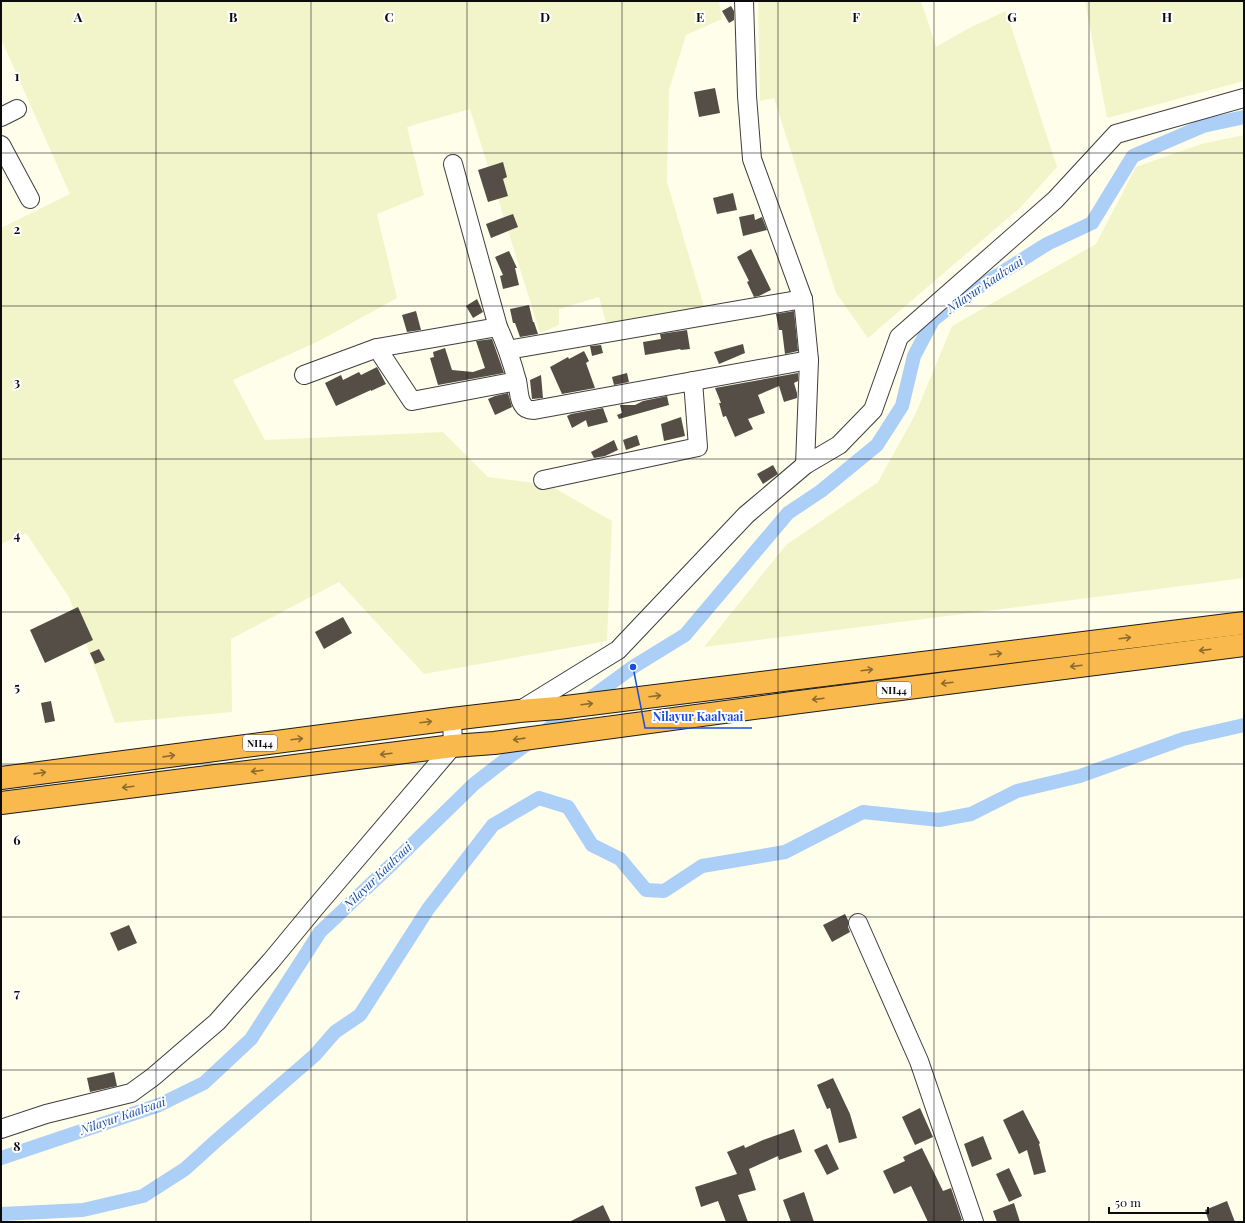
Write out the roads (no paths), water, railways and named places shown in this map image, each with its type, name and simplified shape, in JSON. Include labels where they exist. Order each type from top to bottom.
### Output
[{"type":"highway","name":"NH44","points":[[1,778],[452,719],[616,701],[1244,623]]},
{"type":"highway","name":"NH44","points":[[1,803],[453,746],[544,736],[1244,645]]},
{"type":"street","points":[[744,1],[747,96],[752,159],[803,298],[809,360],[805,465]]},
{"type":"street","points":[[519,711],[618,650],[746,515],[805,465],[839,445],[873,410],[899,336],[1055,200],[1116,134],[1244,98]]},
{"type":"street","points":[[1,144],[30,199]]},
{"type":"street","points":[[453,164],[498,327],[508,350],[521,401],[527,409],[534,410],[809,360]]},
{"type":"street","points":[[508,350],[803,298]]},
{"type":"street","points":[[304,375],[377,348],[498,327]]},
{"type":"street","points":[[377,348],[412,401],[517,381]]},
{"type":"street","points":[[543,480],[698,447],[693,381]]},
{"type":"street","points":[[1,1129],[46,1114],[131,1093],[153,1077],[217,1022],[271,961],[453,746],[452,719]]},
{"type":"street","points":[[858,923],[919,1061],[974,1222]]},
{"type":"waterway","name":"Nilayur Kaalvaai","points":[[1,1158],[159,1105],[204,1083],[251,1039],[320,932],[474,784],[633,667],[685,635],[788,513],[821,491],[877,445],[902,406],[914,356],[933,320],[960,299],[1047,244],[1092,223],[1133,156],[1203,126],[1244,117]]},
{"type":"waterway","points":[[1,1214],[83,1210],[143,1196],[185,1169],[315,1055],[335,1032],[360,1015],[428,909],[493,825],[539,798],[568,807],[592,845],[620,859],[646,890],[664,891],[702,866],[785,852],[863,812],[939,820],[971,814],[1017,791],[1080,776],[1183,739],[1244,725]]},
{"type":"place","name":"Nilayur Kaalvaai","points":[[633,667]]}]
